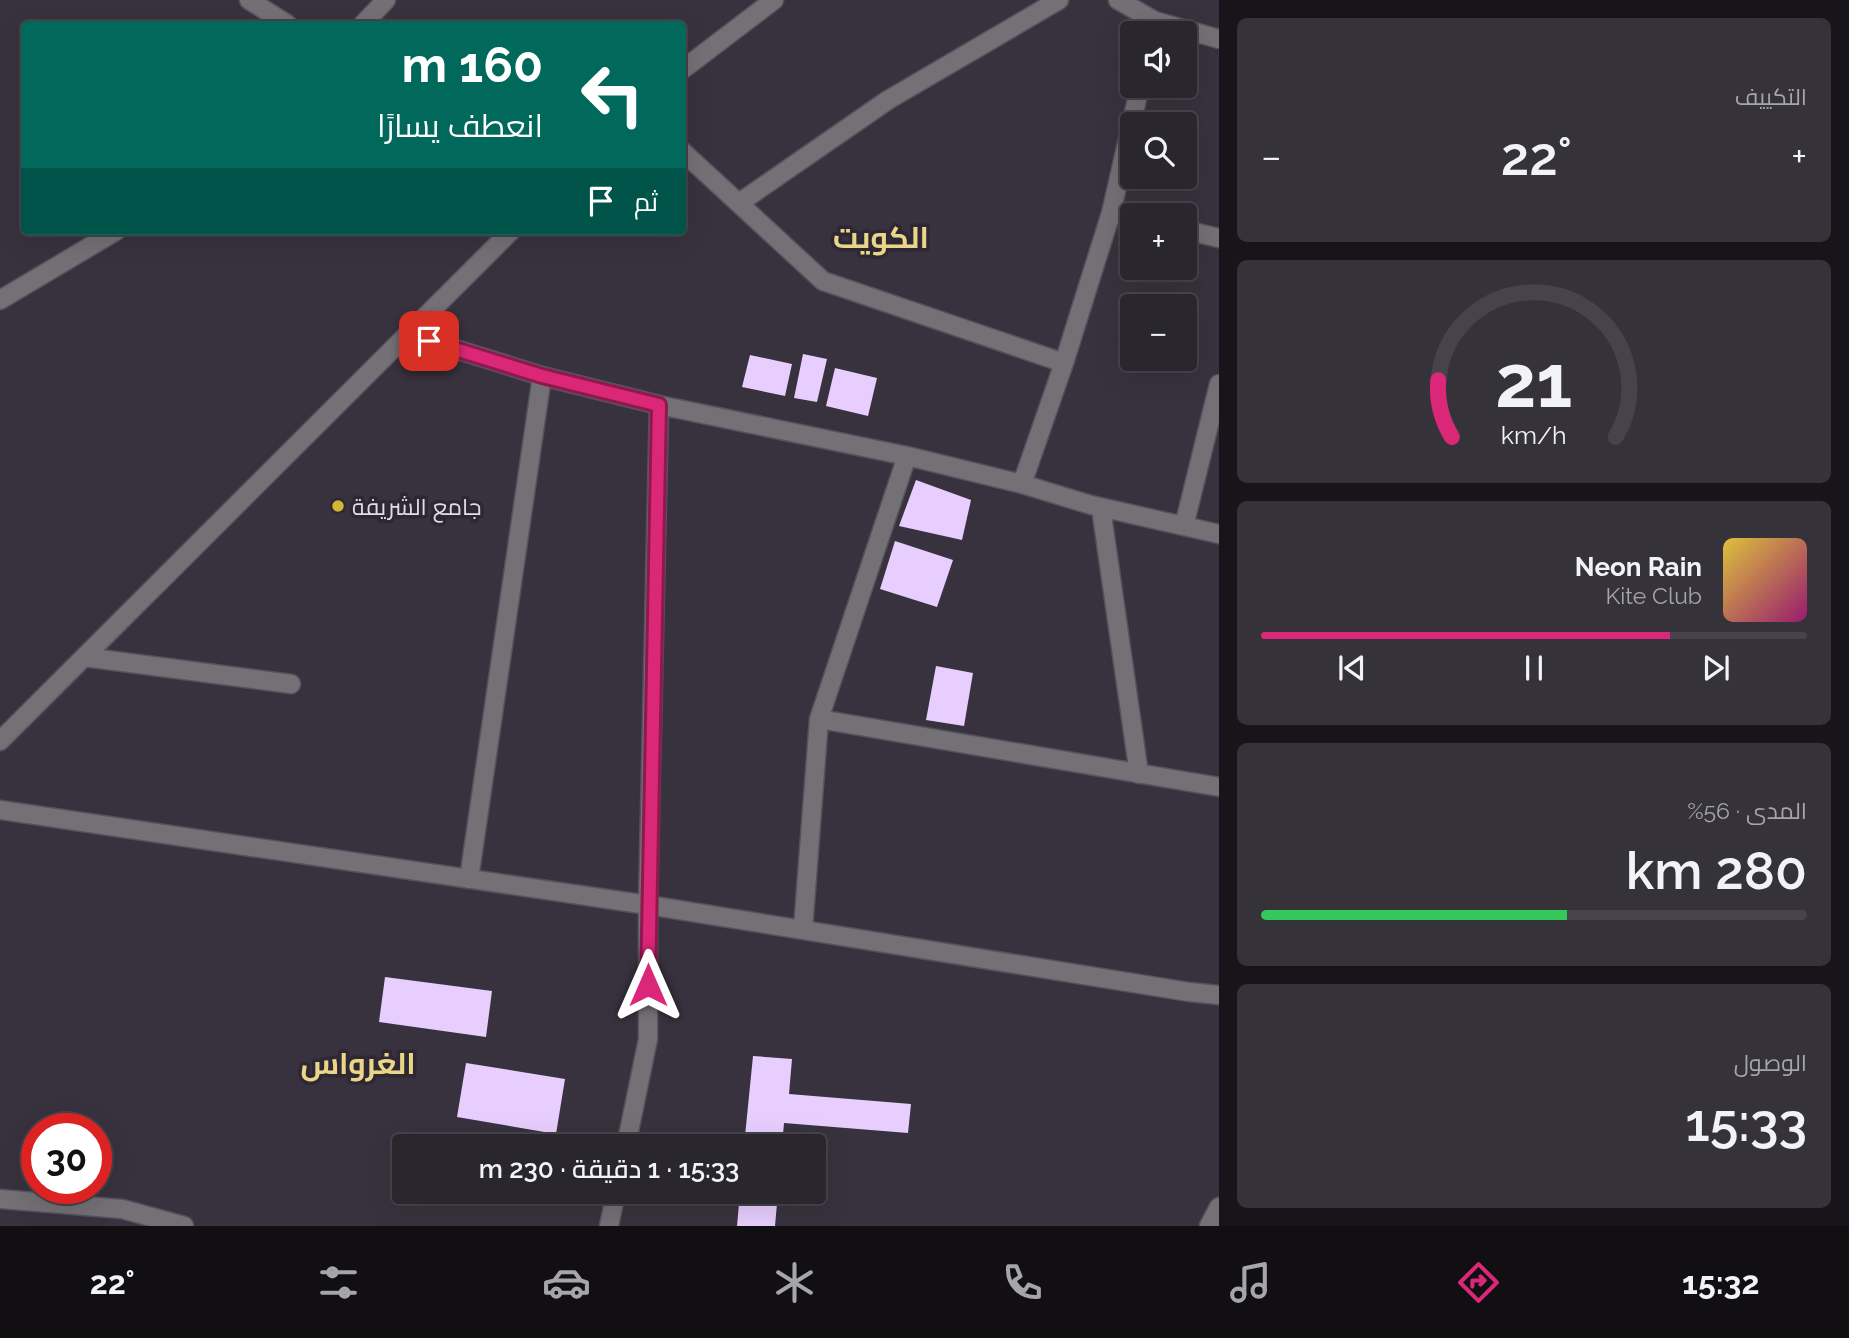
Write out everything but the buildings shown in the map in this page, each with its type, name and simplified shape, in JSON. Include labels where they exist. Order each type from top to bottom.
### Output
[{"type":"street","points":[[249,0],[282,21]]},
{"type":"street","points":[[366,21],[386,0]]},
{"type":"street","points":[[686,64],[774,0]]},
{"type":"street","points":[[739,203],[888,100],[1059,0]]},
{"type":"street","points":[[1118,0],[1146,21]]},
{"type":"street","points":[[1197,35],[1219,39]]},
{"type":"street","points":[[1022,484],[1064,363],[1111,213],[1137,98]]},
{"type":"street","points":[[686,155],[823,281],[1064,363]]},
{"type":"street","points":[[1111,213],[1120,215]]},
{"type":"street","points":[[1197,233],[1219,238]]},
{"type":"street","points":[[0,300],[109,235]]},
{"type":"street","points":[[0,741],[507,235]]},
{"type":"street","points":[[407,334],[542,376],[659,405],[907,456],[1022,484],[1101,508],[1219,534]]},
{"type":"street","points":[[469,878],[542,376]]},
{"type":"street","points":[[1184,526],[1219,384]]},
{"type":"street","points":[[628,1134],[648,1039],[648,905],[659,405]]},
{"type":"street","points":[[803,929],[818,719],[907,456]]},
{"type":"street","points":[[1101,508],[1139,774]]},
{"type":"street","points":[[85,657],[291,684]]},
{"type":"street","points":[[818,719],[1219,787]]},
{"type":"street","points":[[0,810],[648,905],[1219,995]]},
{"type":"street","points":[[0,1199],[122,1209],[184,1226]]},
{"type":"street","points":[[609,1226],[614,1204]]},
{"type":"street","points":[[1209,1226],[1219,1207]]},
{"type":"place","name":"جامع الشريفة","points":[[338,506]]},
{"type":"district","name":"الكويت","points":[[881,237]]},
{"type":"district","name":"الغرواس","points":[[358,1063]]},
{"type":"route","points":[[429,341],[542,376],[659,405],[648,985]]}]
